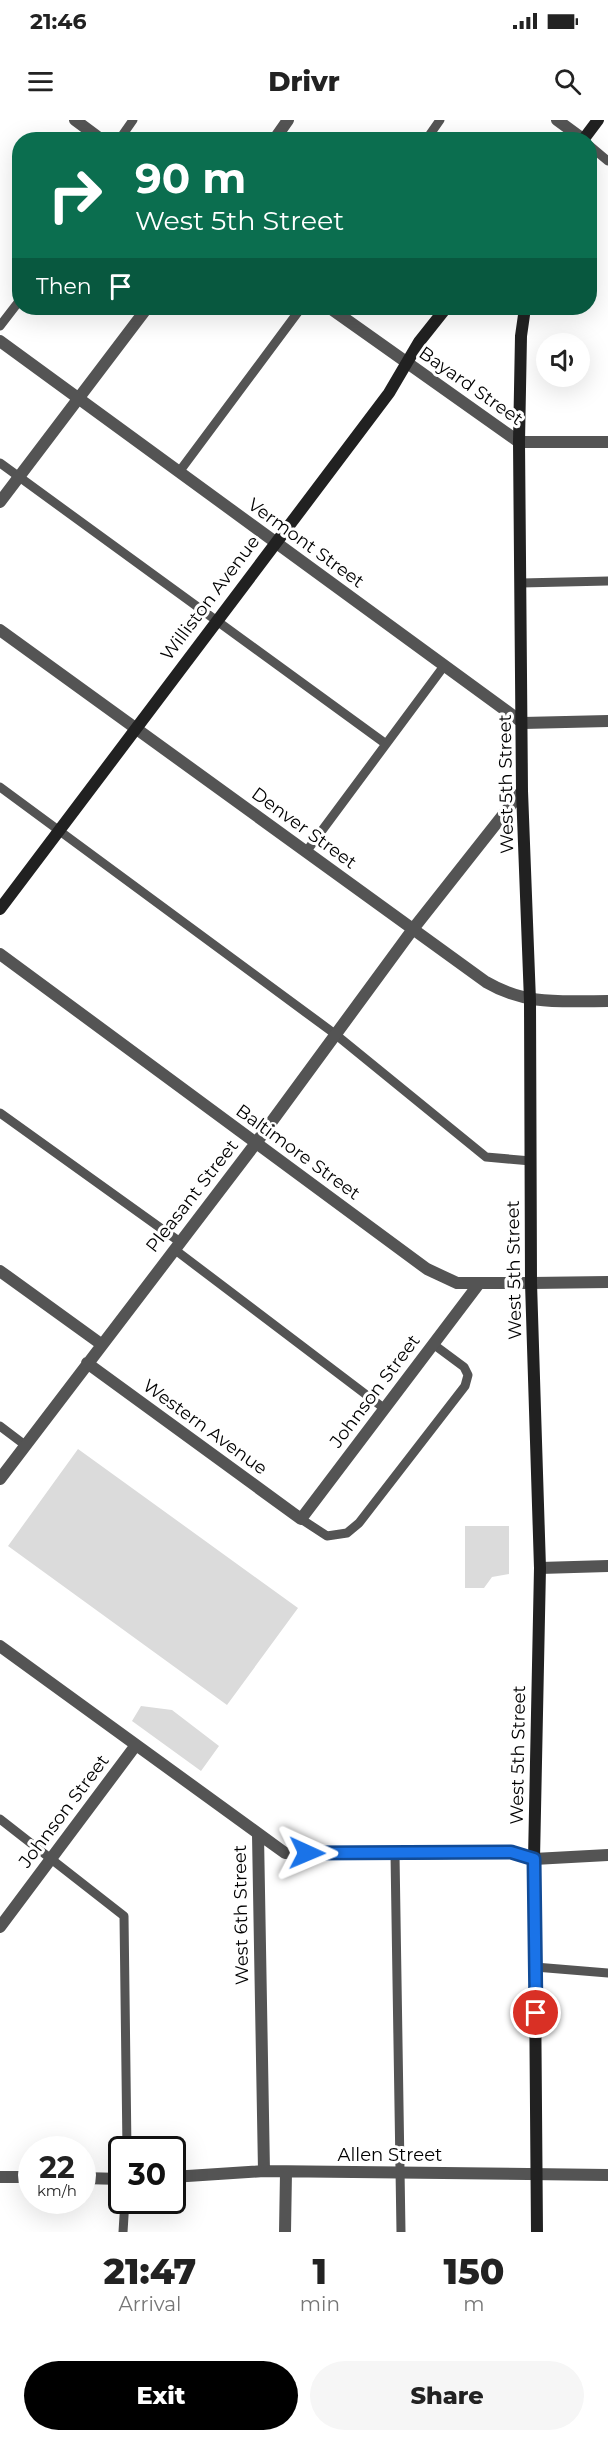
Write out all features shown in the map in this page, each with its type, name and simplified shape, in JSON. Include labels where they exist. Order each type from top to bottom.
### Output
[{"type":"main road","points":[[589,132],[598,120]]},
{"type":"main road","name":"Williston Avenue","points":[[0,909],[389,393],[419,342],[440,315]]},
{"type":"main road","name":"West 5th Street","points":[[524,315],[521,336],[519,442],[522,791],[530,1001],[531,1283],[540,1568],[534,1859],[537,2232]]},
{"type":"street","points":[[75,120],[91,132]]},
{"type":"street","points":[[556,120],[573,132]]},
{"type":"street","points":[[0,502],[142,315]]},
{"type":"street","name":"Bayard Street","points":[[340,315],[519,442],[608,442]]},
{"type":"street","name":"Vermont Street","points":[[0,341],[523,723]]},
{"type":"street","name":"Denver Street","points":[[0,630],[500,991],[530,1001],[608,1001]]},
{"type":"street","points":[[523,723],[608,721]]},
{"type":"street","name":"Pleasant Street","points":[[0,1479],[256,1143],[413,929],[522,791]]},
{"type":"street","name":"Baltimore Street","points":[[0,954],[427,1269],[457,1283],[478,1285],[608,1282]]},
{"type":"street","points":[[0,1271],[101,1344]]},
{"type":"street","name":"Johnson Street","points":[[301,1519],[478,1285]]},
{"type":"street","name":"Western Avenue","points":[[87,1363],[301,1519]]},
{"type":"street","points":[[540,1568],[608,1566]]},
{"type":"street","name":"West 6th Street","points":[[0,1646],[258,1834],[264,2171]]},
{"type":"street","name":"Johnson Street","points":[[0,1927],[136,1745]]},
{"type":"street","points":[[258,1834],[285,1852],[395,1854],[511,1852],[534,1859],[608,1855]]},
{"type":"street","name":"Allen Street","points":[[186,2175],[264,2171],[537,2176],[608,2175]]},
{"type":"street","points":[[285,2232],[286,2172]]},
{"type":"street","points":[[0,2177],[18,2177]]},
{"type":"lane","points":[[0,326],[12,310]]},
{"type":"lane","points":[[179,472],[296,315]]},
{"type":"lane","points":[[0,463],[386,744]]},
{"type":"lane","points":[[521,583],[608,581]]},
{"type":"lane","points":[[306,852],[444,666]]},
{"type":"lane","points":[[0,787],[335,1034],[486,1157],[531,1161]]},
{"type":"lane","points":[[0,1113],[177,1246],[385,1409]]},
{"type":"lane","points":[[301,1519],[327,1536],[347,1533],[359,1523],[465,1386],[468,1375],[464,1367],[433,1344]]},
{"type":"lane","points":[[0,1426],[25,1445]]},
{"type":"lane","points":[[0,1819],[52,1857],[124,1916],[127,2136]]},
{"type":"lane","points":[[395,1854],[401,2232]]},
{"type":"lane","points":[[535,1967],[608,1973]]},
{"type":"lane","points":[[123,2232],[124,2214]]},
{"type":"shaded area","points":[[78,1449],[298,1608],[227,1705],[8,1546]]},
{"type":"shaded area","points":[[465,1526],[509,1526],[509,1574],[492,1577],[484,1588],[465,1588]]},
{"type":"shaded area","points":[[141,1706],[172,1710],[219,1746],[201,1771],[132,1721]]},
{"type":"route","points":[[307,1853],[511,1852],[534,1859],[536,2013]]}]
